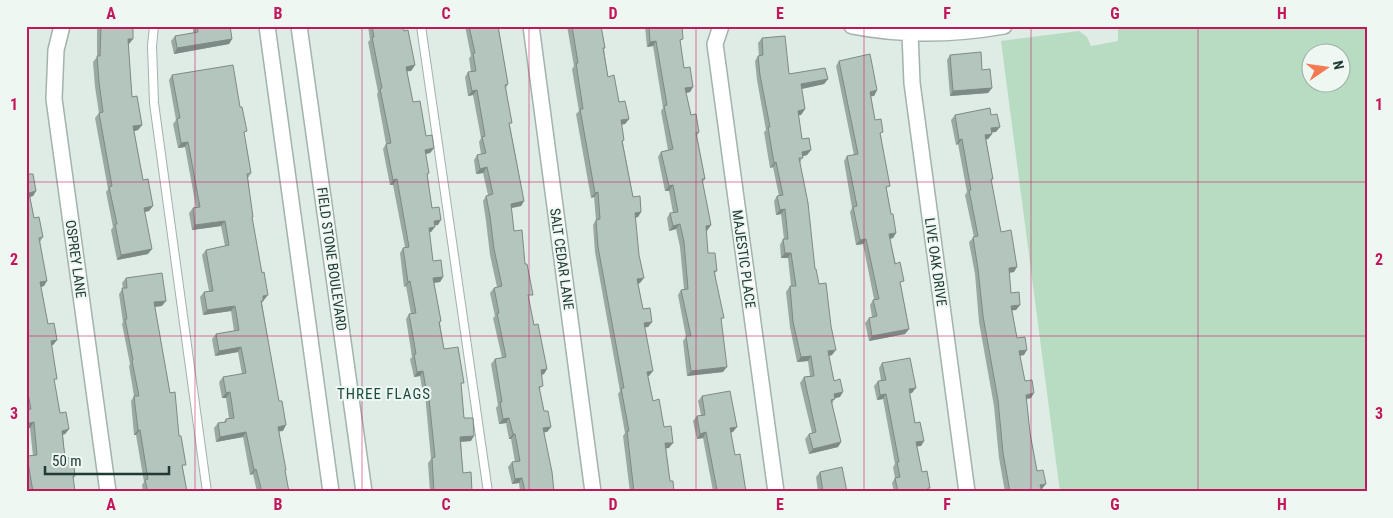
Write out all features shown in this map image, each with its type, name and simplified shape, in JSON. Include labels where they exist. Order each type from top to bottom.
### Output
[{"type":"street","name":"OSPREY LANE","points":[[62,26],[56,50],[54,98],[108,492]]},
{"type":"street","points":[[267,26],[331,492]]},
{"type":"street","name":"FIELD STONE BOULEVARD","points":[[299,26],[364,492]]},
{"type":"street","name":"SALT CEDAR LANE","points":[[531,26],[593,492]]},
{"type":"street","name":"MAJESTIC PLACE","points":[[721,26],[715,44],[776,492]]},
{"type":"street","points":[[852,26],[878,31],[910,30],[960,33],[1004,26]]},
{"type":"street","name":"LIVE OAK DRIVE","points":[[910,30],[912,83],[967,492]]},
{"type":"lane","points":[[154,26],[152,46],[154,103],[207,492]]},
{"type":"lane","points":[[421,26],[488,492]]},
{"type":"green space","points":[[1118,26],[1367,26],[1367,492],[1060,492],[1001,41],[1079,31],[1087,37],[1091,46],[1118,41]]},
{"type":"building","points":[[101,26],[133,26],[133,39],[128,39],[132,97],[137,96],[142,125],[133,126],[143,180],[148,179],[153,206],[144,208],[152,249],[121,255],[109,187],[112,186],[99,113],[103,112],[97,56],[100,56]]},
{"type":"building","points":[[197,26],[230,26],[232,39],[177,48],[175,36],[198,32]]},
{"type":"building","points":[[372,26],[403,26],[404,31],[408,30],[415,65],[406,67],[413,102],[420,101],[426,136],[432,135],[434,148],[425,150],[429,173],[427,174],[432,208],[439,207],[441,220],[434,221],[435,227],[429,228],[433,261],[441,260],[443,277],[433,278],[444,349],[458,347],[464,383],[461,383],[464,418],[473,418],[474,436],[460,437],[463,473],[471,472],[472,492],[434,492],[432,458],[435,457],[428,389],[426,389],[423,371],[417,372],[414,354],[416,354],[409,314],[416,313],[410,281],[408,282],[403,248],[409,247],[397,179],[393,180],[386,144],[391,143],[380,89],[382,88],[372,37],[374,37]]},
{"type":"building","points":[[469,26],[498,26],[508,84],[505,85],[512,123],[509,123],[524,201],[511,204],[514,231],[522,230],[525,264],[527,264],[533,295],[528,295],[534,325],[538,324],[547,369],[541,370],[543,386],[539,387],[544,411],[548,411],[551,427],[543,428],[554,492],[525,492],[522,478],[515,479],[512,462],[520,461],[515,434],[513,434],[509,418],[503,419],[495,359],[506,357],[494,288],[502,286],[486,196],[493,194],[487,167],[480,169],[477,155],[486,153],[482,137],[485,136],[477,90],[472,91],[468,72],[476,71],[473,53],[475,53]]},
{"type":"building","points":[[572,26],[601,26],[608,77],[614,75],[619,102],[625,101],[629,119],[621,120],[624,140],[622,141],[633,197],[640,196],[641,212],[635,213],[639,255],[644,278],[637,279],[643,309],[650,308],[652,322],[644,323],[653,371],[647,372],[653,401],[659,399],[664,427],[671,426],[673,443],[665,443],[670,481],[673,481],[674,492],[634,492],[627,431],[629,431],[621,388],[624,388],[598,247],[596,220],[600,219],[598,192],[595,193],[580,109],[583,109]]},
{"type":"building","points":[[649,26],[682,26],[683,39],[680,40],[684,68],[690,67],[693,87],[685,88],[691,115],[696,114],[699,132],[696,133],[711,225],[706,226],[708,253],[715,253],[717,271],[714,271],[724,318],[721,318],[727,367],[691,371],[686,336],[691,336],[681,290],[688,289],[684,242],[680,224],[673,226],[670,213],[678,212],[673,185],[669,186],[661,152],[673,149],[664,106],[667,105],[656,41],[650,42]]},
{"type":"building","points":[[785,36],[789,74],[825,68],[828,79],[801,84],[805,109],[798,111],[802,139],[809,138],[811,150],[802,152],[803,158],[799,158],[808,203],[815,269],[819,284],[826,283],[836,350],[828,351],[834,381],[840,379],[843,392],[834,394],[835,399],[831,400],[841,442],[813,449],[809,434],[816,432],[804,377],[814,376],[811,356],[801,357],[793,322],[790,286],[796,286],[791,253],[785,253],[783,239],[788,239],[785,209],[780,210],[777,196],[783,195],[776,162],[774,163],[758,56],[763,55],[762,38]]},
{"type":"building","points":[[981,52],[982,70],[990,69],[992,88],[953,91],[950,55]]},
{"type":"building","points":[[870,54],[877,90],[870,92],[875,120],[881,119],[883,132],[880,133],[890,186],[886,187],[896,233],[889,234],[895,264],[900,262],[904,281],[900,282],[909,329],[872,336],[869,318],[877,316],[873,300],[879,299],[866,239],[860,240],[853,207],[857,206],[847,156],[858,154],[839,61]]},
{"type":"building","points":[[233,65],[240,107],[242,107],[247,131],[244,132],[251,173],[247,174],[252,217],[268,295],[263,296],[263,301],[261,301],[279,401],[282,401],[286,425],[278,427],[289,492],[262,492],[256,469],[254,470],[246,432],[220,437],[218,423],[234,418],[230,392],[226,393],[223,377],[246,373],[241,347],[219,351],[216,334],[239,330],[235,306],[207,310],[204,292],[213,291],[206,250],[229,245],[225,221],[195,225],[193,208],[200,207],[188,142],[181,143],[177,119],[180,118],[172,75]]},
{"type":"building","points":[[990,108],[991,115],[997,114],[1000,127],[991,128],[992,134],[985,135],[1001,232],[1011,230],[1017,267],[1009,268],[1011,293],[1019,292],[1020,305],[1011,306],[1017,338],[1025,337],[1027,350],[1019,351],[1025,381],[1032,380],[1034,393],[1026,395],[1037,471],[1043,470],[1046,484],[1040,485],[1042,492],[1010,492],[973,237],[978,236],[962,139],[959,140],[955,115]]},
{"type":"building","points":[[26,164],[28,174],[33,174],[36,191],[29,193],[34,218],[39,217],[43,237],[39,238],[47,281],[40,282],[48,324],[54,323],[57,340],[51,341],[57,379],[54,379],[60,413],[66,412],[69,429],[62,431],[65,458],[73,458],[75,492],[33,492],[27,456],[37,455],[34,422],[26,424],[26,410],[31,409],[26,384]]},
{"type":"building","points":[[162,273],[166,301],[154,302],[170,393],[175,392],[179,436],[181,436],[186,465],[182,465],[187,492],[148,492],[145,480],[148,479],[140,430],[138,430],[134,396],[139,396],[125,319],[127,319],[122,288],[127,288],[126,278]]},
{"type":"building","points":[[910,358],[916,388],[909,389],[915,423],[920,422],[924,441],[916,442],[922,472],[927,471],[930,488],[928,488],[928,492],[898,492],[895,478],[900,477],[897,462],[899,462],[886,394],[880,395],[878,381],[886,380],[882,363]]},
{"type":"building","points":[[730,391],[737,427],[730,428],[735,455],[740,454],[746,492],[710,492],[717,490],[706,432],[700,434],[697,416],[705,415],[702,396]]},
{"type":"building","points":[[842,467],[847,492],[823,492],[820,472]]},
{"type":"district","name":"THREE FLAGS","points":[[384,394]]}]
